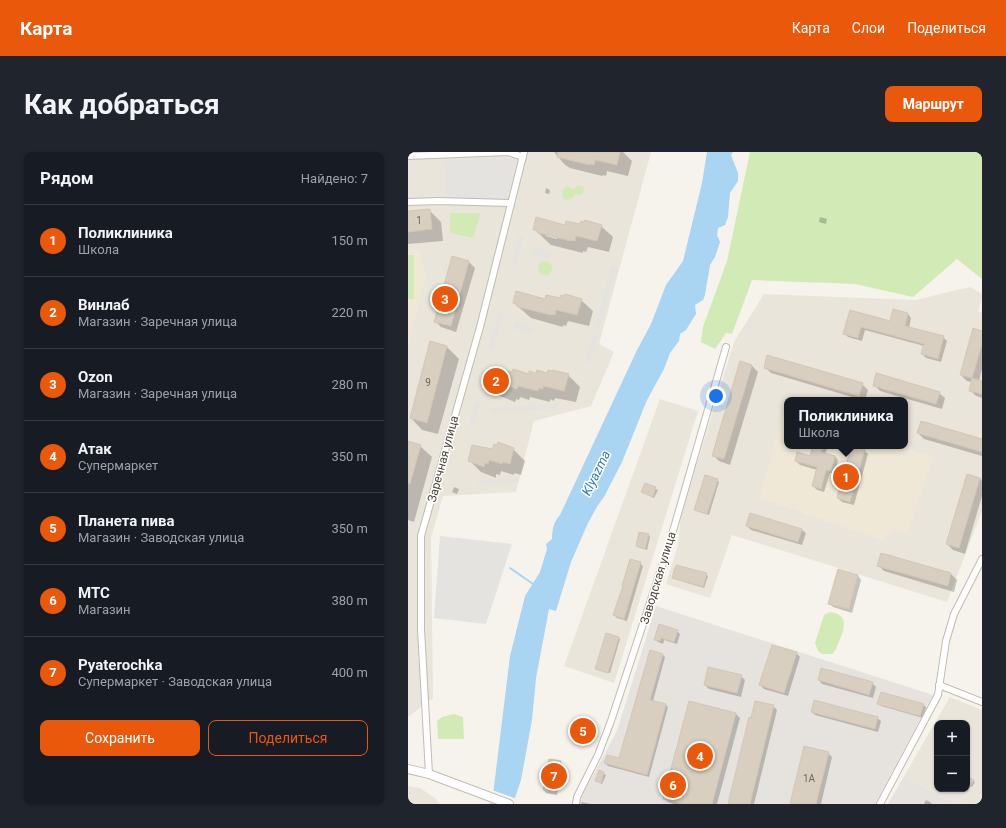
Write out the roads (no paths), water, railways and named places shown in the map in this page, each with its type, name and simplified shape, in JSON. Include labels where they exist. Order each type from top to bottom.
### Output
[{"type":"street","points":[[408,156],[508,152],[524,154]]},
{"type":"street","name":"Заречная улица","points":[[429,774],[421,629],[422,536],[480,327],[524,154]]},
{"type":"street","points":[[408,202],[440,201],[512,203]]},
{"type":"street","name":"Заводская улица","points":[[576,804],[577,797],[598,755],[611,721],[665,559],[726,347]]},
{"type":"street","points":[[880,804],[938,695],[946,641],[954,614],[982,559]]},
{"type":"street","points":[[939,685],[982,702]]},
{"type":"street","points":[[408,770],[429,774],[509,804]]},
{"type":"water","name":"Klyazma","points":[[707,152],[733,152],[731,155],[738,173],[738,181],[730,193],[728,217],[725,225],[718,228],[717,235],[720,242],[715,257],[710,265],[705,295],[703,300],[695,305],[696,314],[686,330],[680,334],[679,341],[670,353],[664,369],[647,400],[622,462],[604,497],[588,523],[571,562],[556,611],[549,609],[536,678],[532,720],[521,780],[513,804],[489,804],[493,795],[510,656],[525,596],[540,572],[547,549],[546,544],[552,539],[555,523],[637,350],[651,324],[666,285],[683,261],[702,183]]},
{"type":"waterway","points":[[510,568],[533,584]]},
{"type":"place","name":"Ozon","points":[[445,299]]},
{"type":"place","name":"Винлаб","points":[[496,381]]},
{"type":"place","name":"Поликлиника","points":[[846,477]]},
{"type":"place","name":"Планета пива","points":[[583,731]]},
{"type":"place","name":"Атак","points":[[700,756]]},
{"type":"place","name":"Pyaterochka","points":[[554,776]]},
{"type":"place","name":"МТС","points":[[673,785]]}]
